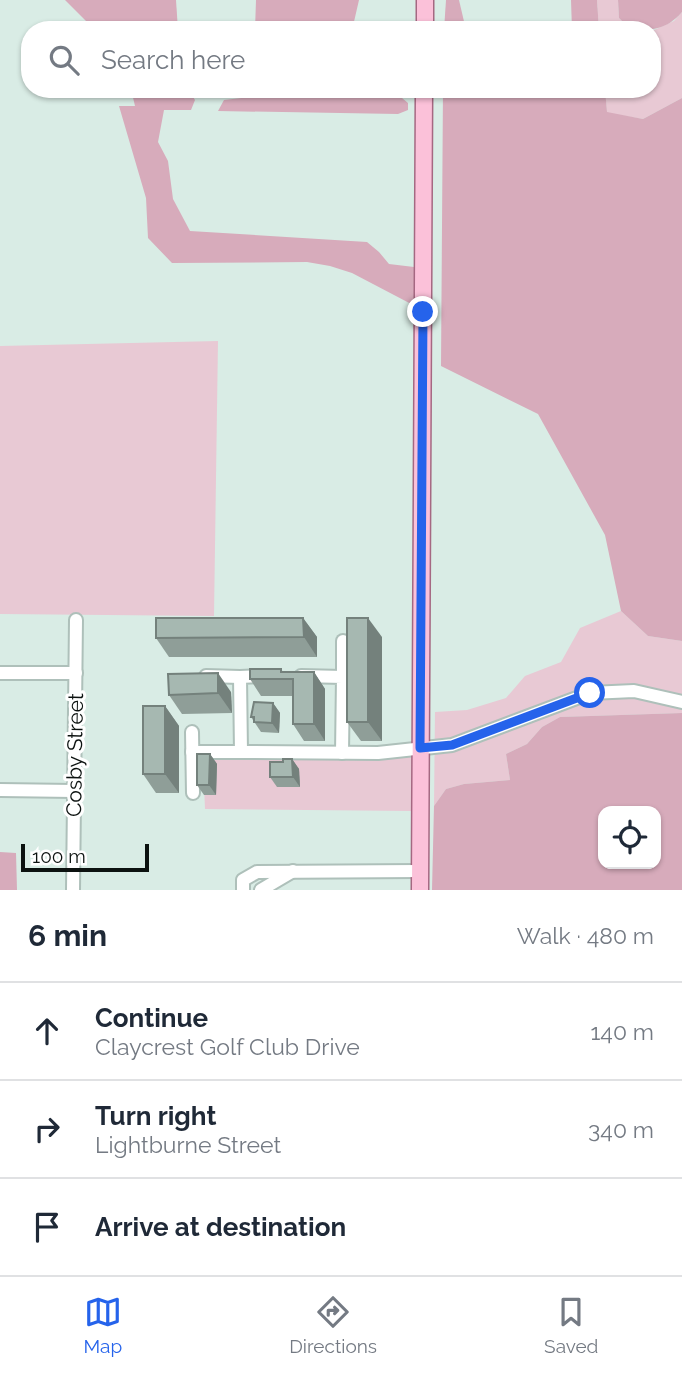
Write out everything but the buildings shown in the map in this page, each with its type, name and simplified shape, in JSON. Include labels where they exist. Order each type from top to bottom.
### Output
[{"type":"main road","points":[[425,0],[425,21]]},
{"type":"main road","points":[[420,890],[424,98]]},
{"type":"street","name":"Cosby Street","points":[[73,890],[76,620]]},
{"type":"street","points":[[342,753],[343,640]]},
{"type":"street","points":[[0,673],[76,673]]},
{"type":"street","points":[[187,676],[343,677]]},
{"type":"street","points":[[240,677],[241,752]]},
{"type":"street","points":[[192,752],[378,753],[452,745],[590,693],[634,691],[682,702]]},
{"type":"street","points":[[192,732],[193,793]]},
{"type":"street","points":[[0,790],[74,791]]},
{"type":"street","points":[[261,890],[293,870]]},
{"type":"street","points":[[243,890],[243,880],[257,872],[420,871]]},
{"type":"shaded area","points":[[65,0],[176,0],[177,21],[86,21]]},
{"type":"shaded area","points":[[256,0],[359,0],[354,21],[255,21]]},
{"type":"shaded area","points":[[446,0],[459,0],[464,21],[445,21]]},
{"type":"shaded area","points":[[571,0],[597,0],[598,21],[572,21]]},
{"type":"shaded area","points":[[597,0],[618,0],[619,18],[622,21],[598,21]]},
{"type":"shaded area","points":[[618,0],[682,0],[682,12],[661,27],[661,21],[622,21],[619,18]]},
{"type":"shaded area","points":[[682,12],[682,98],[643,119],[607,113],[606,98],[661,98],[661,27],[674,21]]},
{"type":"shaded area","points":[[133,98],[195,100],[191,110],[164,110],[158,142],[168,161],[173,199],[190,231],[367,242],[389,264],[414,267],[415,306],[352,273],[330,266],[307,262],[172,263],[148,238],[146,198],[119,106],[135,106]]},
{"type":"shaded area","points":[[402,98],[408,103],[408,110],[398,114],[218,111],[224,100]]},
{"type":"shaded area","points":[[443,98],[606,98],[607,112],[643,119],[682,98],[682,641],[648,636],[621,611],[605,535],[538,414],[441,366]]},
{"type":"shaded area","points":[[218,341],[214,616],[0,614],[0,346]]},
{"type":"shaded area","points":[[621,611],[648,636],[682,641],[682,713],[560,717],[542,727],[527,744],[506,754],[510,780],[464,784],[446,789],[434,806],[435,712],[467,710],[506,698],[525,676],[561,662],[580,628]]},
{"type":"shaded area","points":[[682,713],[682,890],[432,890],[434,806],[446,789],[464,784],[510,780],[506,754],[527,744],[542,727],[560,717]]},
{"type":"shaded area","points":[[405,753],[412,758],[412,811],[205,809],[203,760],[208,756]]},
{"type":"shaded area","points":[[0,852],[16,853],[17,890],[0,890]]},
{"type":"route","points":[[423,312],[420,748],[452,745],[590,693]]}]
